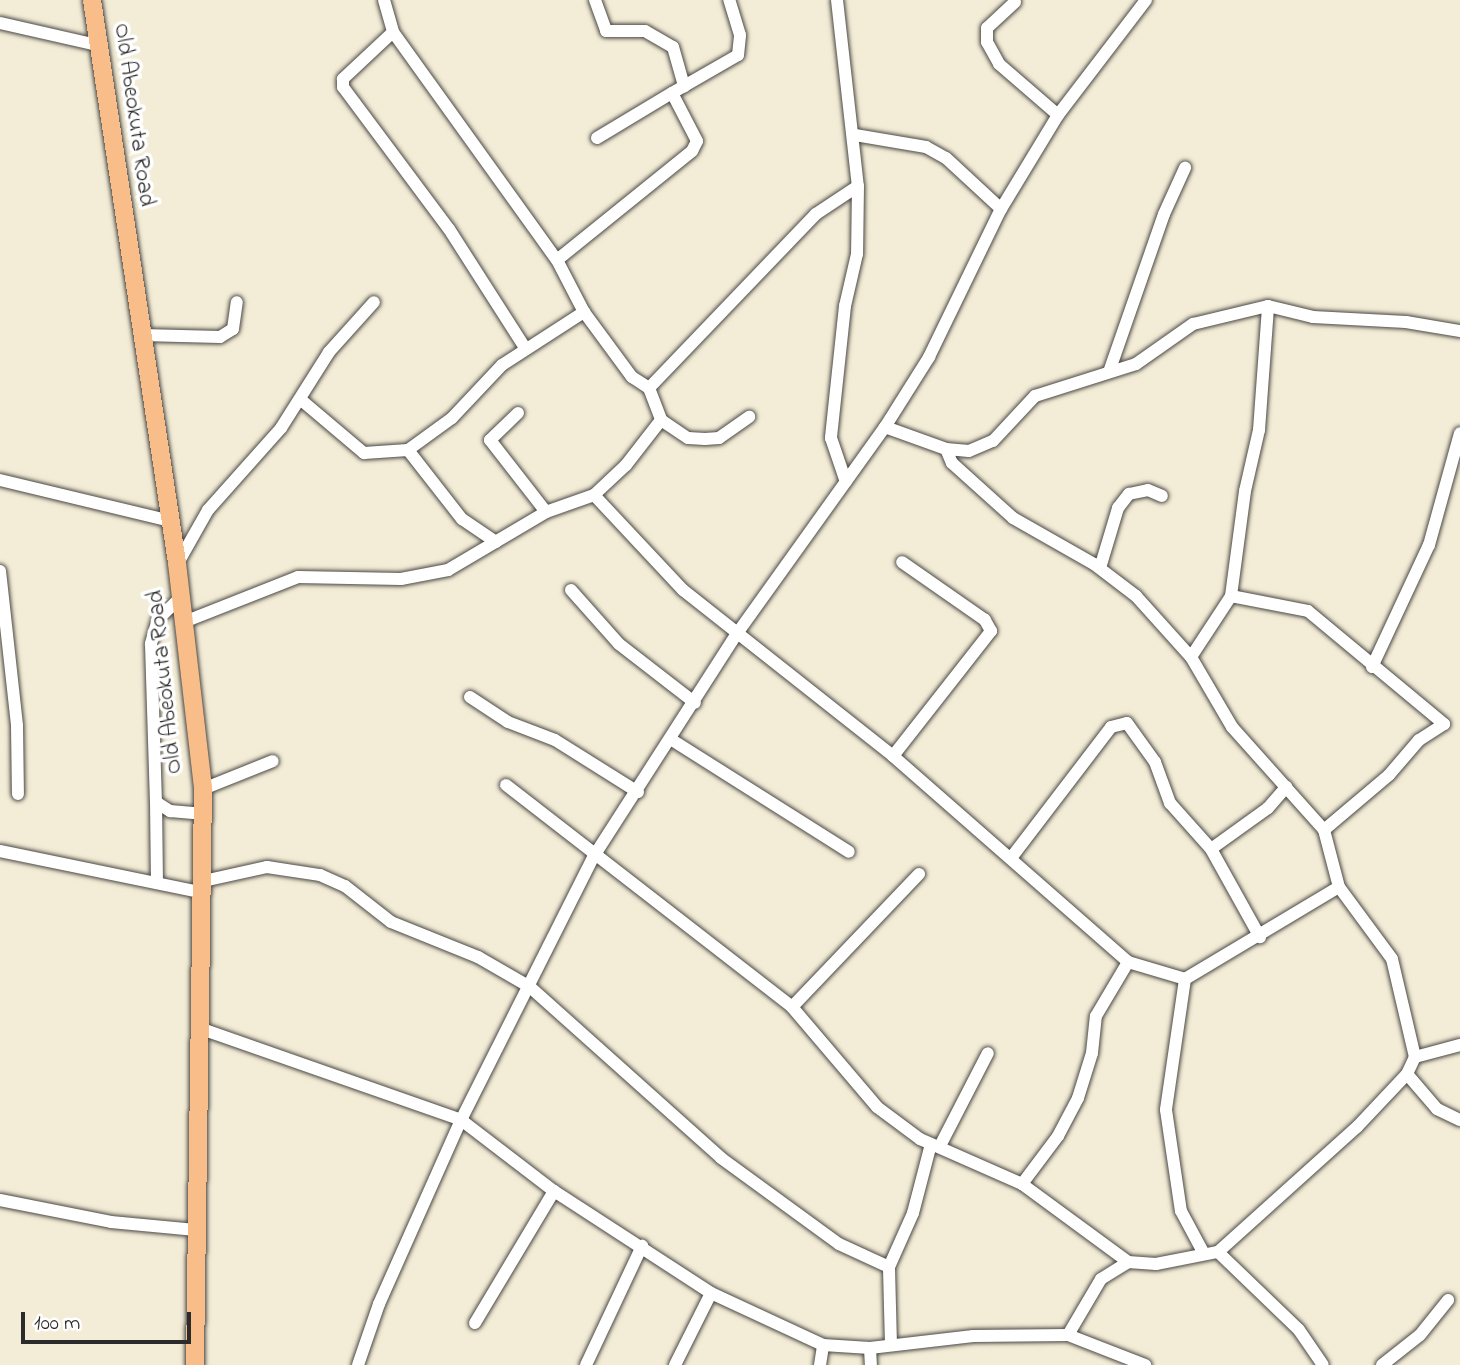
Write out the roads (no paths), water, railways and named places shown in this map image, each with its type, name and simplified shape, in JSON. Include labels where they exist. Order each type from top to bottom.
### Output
[{"type":"highway","name":"Old Abeokuta Road","points":[[92,0],[177,563],[203,789],[199,887],[195,1365]]},
{"type":"street","points":[[384,0],[393,32],[557,260],[584,312],[632,377],[649,388],[662,420],[688,438],[705,439],[719,438],[749,417]]},
{"type":"street","points":[[595,0],[606,31],[645,31],[673,47],[684,86]]},
{"type":"street","points":[[597,138],[738,55],[741,45],[729,0]]},
{"type":"street","points":[[837,0],[855,135],[858,186],[857,254],[845,306],[831,438],[846,482]]},
{"type":"street","points":[[358,1365],[379,1304],[461,1120],[594,856],[672,740],[736,635],[885,427],[929,357],[1001,209],[1058,115],[1146,0]]},
{"type":"street","points":[[1015,2],[987,28],[987,42],[999,64],[1058,115]]},
{"type":"street","points":[[0,23],[97,45]]},
{"type":"street","points":[[393,32],[343,79],[343,87],[449,229],[525,348]]},
{"type":"street","points":[[557,260],[692,151],[697,141],[672,93]]},
{"type":"street","points":[[855,135],[926,147],[946,158],[1001,209]]},
{"type":"street","points":[[1109,372],[1164,214],[1185,168]]},
{"type":"street","points":[[649,388],[816,214],[858,186]]},
{"type":"street","points":[[142,335],[220,337],[233,329],[237,302]]},
{"type":"street","points":[[177,563],[208,510],[243,474],[300,399],[329,352],[374,302]]},
{"type":"street","points":[[885,427],[946,449],[969,451],[993,441],[1035,396],[1136,364],[1192,324],[1268,306],[1313,317],[1406,322],[1460,331]]},
{"type":"street","points":[[1191,657],[1231,596],[1245,491],[1259,430],[1268,306]]},
{"type":"street","points":[[300,399],[364,453],[408,450],[452,418],[502,365],[584,312]]},
{"type":"street","points":[[518,413],[490,440],[546,512]]},
{"type":"street","points":[[184,622],[298,577],[401,579],[448,570],[546,512],[594,495],[626,465],[662,420]]},
{"type":"street","points":[[1372,667],[1429,545],[1457,461],[1460,433]]},
{"type":"street","points":[[506,785],[594,856],[678,914],[792,1007],[877,1107],[936,1144],[1022,1184],[1128,1262],[1156,1264],[1203,1252],[1218,1252],[1357,1127],[1407,1074],[1415,1057],[1392,959],[1339,887],[1324,831],[1232,727],[1191,657],[1136,596],[1100,568],[1013,518],[952,463],[946,449]]},
{"type":"street","points":[[408,450],[462,519],[496,542]]},
{"type":"street","points":[[0,480],[171,522]]},
{"type":"street","points":[[1100,568],[1118,508],[1129,494],[1148,490],[1162,496]]},
{"type":"street","points":[[594,495],[683,590],[736,635],[893,756],[1128,962],[1185,979],[1339,887]]},
{"type":"street","points":[[893,756],[991,631],[985,621],[902,562]]},
{"type":"street","points":[[0,571],[17,726],[18,794]]},
{"type":"street","points":[[571,590],[619,644],[695,703]]},
{"type":"street","points":[[1231,596],[1308,611],[1372,667],[1444,724],[1419,740],[1389,775],[1324,831]]},
{"type":"street","points":[[157,883],[151,644],[158,619],[181,597]]},
{"type":"street","points":[[470,697],[508,722],[555,740],[638,792]]},
{"type":"street","points":[[1011,858],[1111,727],[1120,722],[1127,723],[1155,762],[1170,803],[1211,849],[1259,937]]},
{"type":"street","points":[[672,740],[849,852]]},
{"type":"street","points":[[203,789],[273,761]]},
{"type":"street","points":[[1211,849],[1268,808],[1286,787]]},
{"type":"street","points":[[156,802],[170,811],[202,814]]},
{"type":"street","points":[[0,851],[157,883],[199,887],[267,867],[320,874],[345,887],[391,922],[478,957],[530,987],[722,1158],[839,1244],[889,1267]]},
{"type":"street","points":[[792,1007],[919,874]]},
{"type":"street","points":[[1022,1184],[1058,1136],[1078,1098],[1092,1053],[1096,1016],[1128,962]]},
{"type":"street","points":[[1185,979],[1166,1110],[1181,1211],[1203,1252]]},
{"type":"street","points":[[199,1028],[461,1120],[554,1191],[712,1293],[823,1345],[870,1348],[973,1336],[1069,1335],[1145,1365]]},
{"type":"street","points":[[1415,1057],[1460,1045]]},
{"type":"street","points":[[891,1345],[889,1267],[912,1213],[936,1144],[988,1053]]},
{"type":"street","points":[[1407,1074],[1437,1110],[1460,1120]]},
{"type":"street","points":[[475,1323],[554,1191]]},
{"type":"street","points":[[0,1200],[111,1222],[196,1230]]},
{"type":"street","points":[[586,1365],[642,1246]]},
{"type":"street","points":[[1218,1252],[1299,1330],[1323,1365]]},
{"type":"street","points":[[1069,1335],[1101,1279],[1128,1262]]},
{"type":"street","points":[[674,1365],[712,1293]]},
{"type":"street","points":[[1382,1365],[1420,1335],[1448,1300]]},
{"type":"street","points":[[820,1365],[823,1345]]},
{"type":"street","points":[[870,1348],[871,1365]]}]
